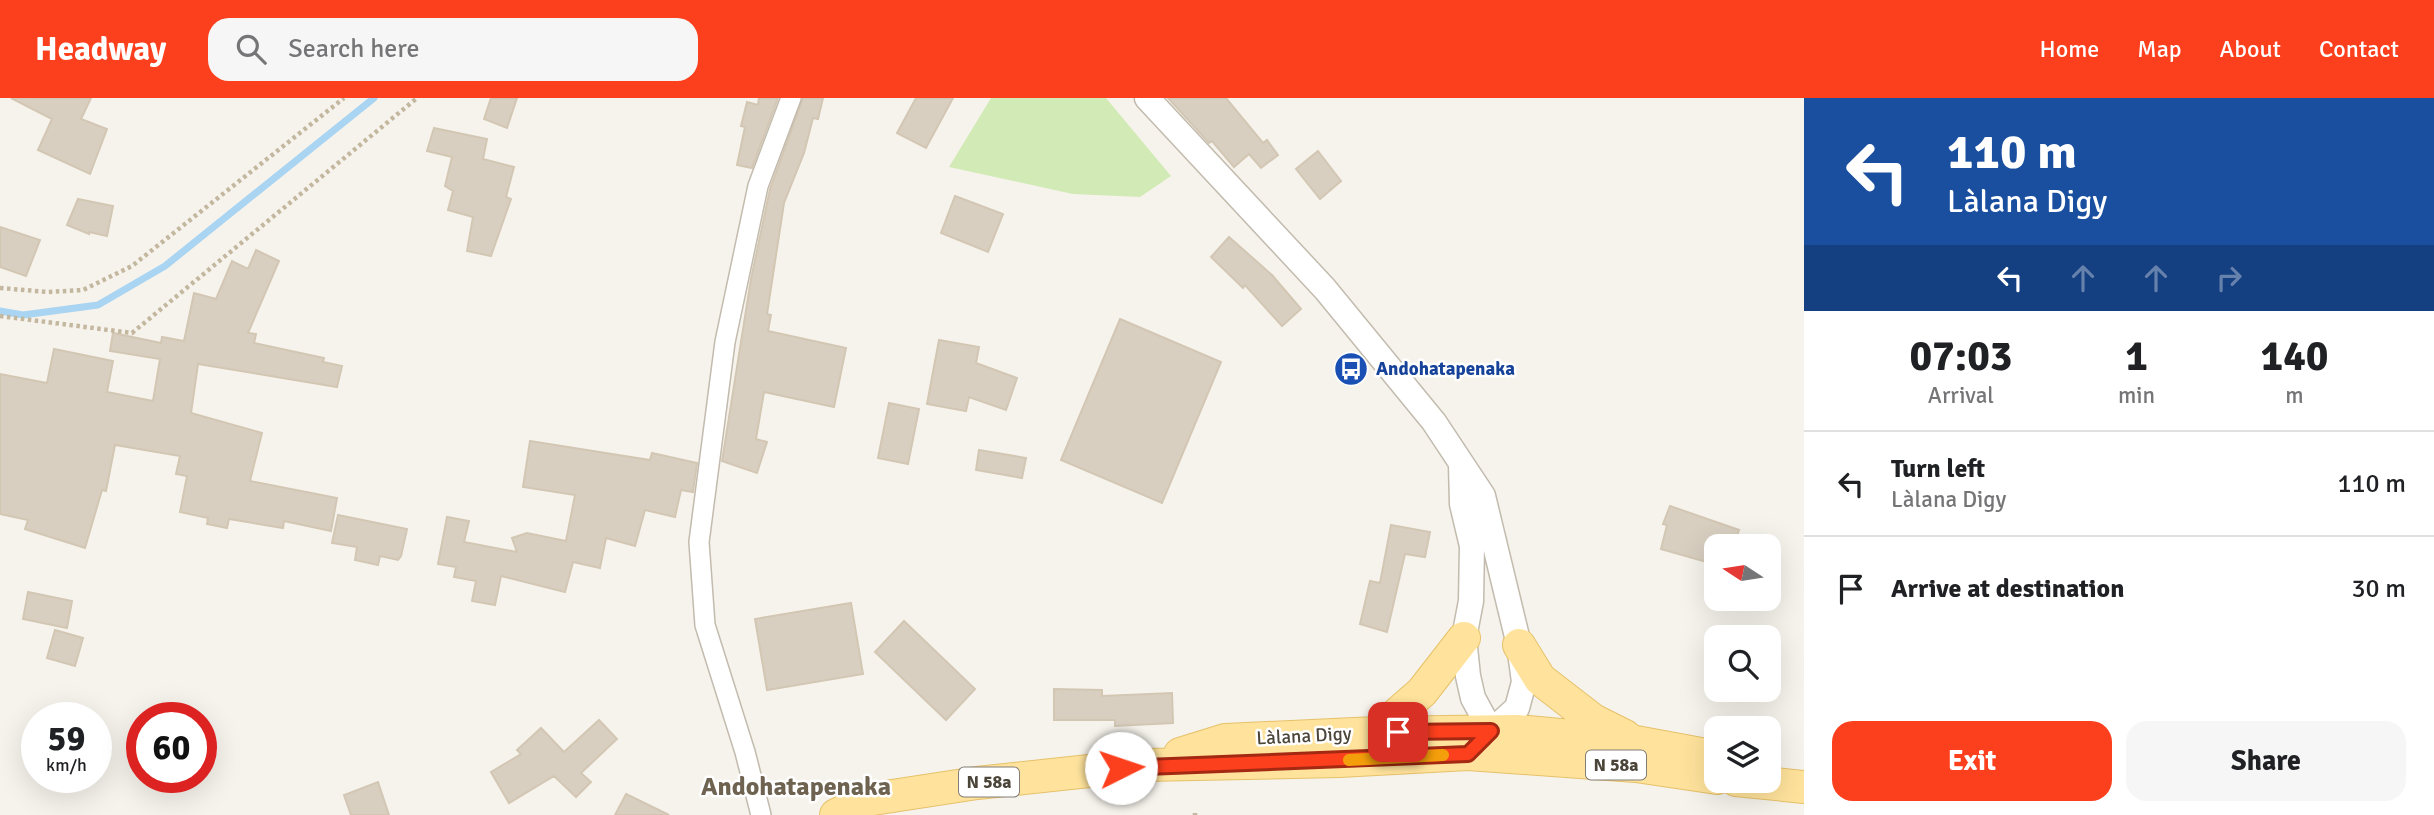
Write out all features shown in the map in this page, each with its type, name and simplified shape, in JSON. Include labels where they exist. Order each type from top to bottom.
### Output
[{"type":"main road","points":[[1375,733],[1423,692],[1464,638]]},
{"type":"main road","points":[[1519,645],[1540,679],[1554,691],[1593,719],[1636,742]]},
{"type":"main road","name":"Làlana Digy","points":[[1145,765],[1225,740],[1375,733],[1517,731],[1636,742],[1704,755]]},
{"type":"main road","name":"Làlana Digy","points":[[836,815],[866,800],[977,783],[1145,765],[1339,761],[1468,754],[1515,755],[1636,766],[1704,776]]},
{"type":"main road","points":[[1781,770],[1804,775]]},
{"type":"main road","points":[[1781,785],[1804,787]]},
{"type":"street","points":[[761,815],[745,752],[705,625],[699,542],[724,342],[758,186],[791,98]]},
{"type":"street","points":[[1147,98],[1325,289],[1434,422],[1483,496],[1519,645],[1524,682],[1517,708],[1468,754]]},
{"type":"street","points":[[1461,465],[1462,504],[1472,546],[1471,601],[1464,638],[1468,676],[1473,698],[1491,731],[1515,755]]},
{"type":"path","points":[[0,288],[48,292],[83,290],[132,267],[344,98]]},
{"type":"path","points":[[0,316],[132,333],[417,98]]},
{"type":"green space","points":[[991,98],[1106,98],[1171,176],[1140,197],[1073,194],[949,167]]},
{"type":"building","points":[[11,98],[91,98],[81,119],[107,129],[90,174],[38,150],[52,119]]},
{"type":"building","points":[[491,98],[517,98],[507,128],[484,119]]},
{"type":"building","points":[[759,98],[778,98],[752,168],[737,165],[745,127],[741,126],[747,102],[758,105]]},
{"type":"building","points":[[803,98],[823,98],[818,119],[813,118],[804,153],[784,203],[767,314],[771,315],[768,331],[846,348],[834,407],[764,392],[756,439],[767,442],[757,473],[722,461],[751,279],[770,189]]},
{"type":"building","points":[[916,98],[953,98],[926,148],[897,133]]},
{"type":"building","points":[[1168,98],[1226,98],[1263,143],[1267,140],[1278,155],[1261,168],[1249,154],[1234,167]]},
{"type":"building","points":[[434,128],[487,139],[483,159],[514,167],[506,197],[511,199],[491,256],[467,251],[473,217],[448,210],[453,191],[445,186],[452,157],[427,151]]},
{"type":"building","points":[[1318,151],[1341,181],[1320,199],[1296,169]]},
{"type":"building","points":[[955,196],[1003,214],[988,252],[941,233]]},
{"type":"building","points":[[78,199],[113,206],[107,236],[89,234],[67,225]]},
{"type":"building","points":[[0,227],[40,240],[26,276],[0,267]]},
{"type":"building","points":[[1229,237],[1272,275],[1301,309],[1282,326],[1245,285],[1243,288],[1211,257]]},
{"type":"building","points":[[256,250],[279,261],[248,333],[256,334],[254,343],[324,358],[323,362],[342,366],[337,387],[198,364],[191,413],[262,433],[250,481],[337,498],[331,531],[284,521],[283,528],[229,519],[227,528],[207,524],[208,518],[180,512],[187,476],[176,474],[180,456],[115,445],[106,491],[102,490],[85,548],[25,529],[28,520],[0,514],[0,374],[47,383],[54,349],[113,361],[107,392],[153,401],[160,359],[110,351],[113,333],[161,343],[162,337],[184,341],[194,293],[216,299],[232,261],[248,269]]},
{"type":"building","points":[[1120,319],[1221,362],[1162,503],[1061,460]]},
{"type":"building","points":[[939,340],[979,347],[976,363],[1017,378],[1006,410],[969,397],[966,411],[927,404]]},
{"type":"building","points":[[889,403],[919,409],[908,464],[878,458]]},
{"type":"building","points":[[530,441],[650,460],[652,453],[697,463],[693,492],[681,490],[675,517],[645,510],[635,546],[606,538],[600,568],[573,562],[565,592],[501,576],[495,605],[472,601],[476,581],[454,577],[456,567],[438,564],[447,517],[469,521],[464,542],[517,552],[512,538],[527,533],[566,541],[575,495],[523,487]]},
{"type":"building","points":[[979,450],[1026,458],[1022,478],[976,470]]},
{"type":"building","points":[[1670,506],[1739,530],[1738,534],[1704,534],[1704,561],[1661,549],[1667,525],[1663,524]]},
{"type":"building","points":[[338,515],[407,529],[401,556],[398,560],[380,556],[378,565],[355,560],[357,547],[332,543]]},
{"type":"building","points":[[1391,525],[1430,532],[1425,557],[1405,554],[1387,632],[1360,624],[1370,581],[1380,583]]},
{"type":"building","points":[[28,592],[72,601],[67,628],[23,619]]},
{"type":"building","points":[[851,603],[863,674],[767,690],[755,619]]},
{"type":"building","points":[[904,621],[975,689],[946,720],[875,652]]},
{"type":"building","points":[[55,630],[83,638],[75,666],[47,658]]},
{"type":"building","points":[[1054,689],[1102,690],[1102,696],[1172,693],[1173,723],[1115,726],[1115,720],[1054,720]]},
{"type":"building","points":[[599,720],[617,739],[581,773],[591,782],[576,797],[554,776],[509,803],[491,772],[521,754],[517,750],[541,728],[564,752]]},
{"type":"building","points":[[378,782],[389,815],[351,815],[344,795]]},
{"type":"building","points":[[626,794],[669,815],[615,815]]},
{"type":"waterway","points":[[0,311],[23,315],[98,305],[165,266],[374,98]]},
{"type":"slow traffic","points":[[1349,760],[1443,755]]},
{"type":"place","name":"Andohatapenaka","points":[[1351,369]]},
{"type":"district","name":"Andohatapenaka","points":[[796,787]]},
{"type":"route","points":[[1121,768],[1468,754],[1491,731],[1398,732]]}]
